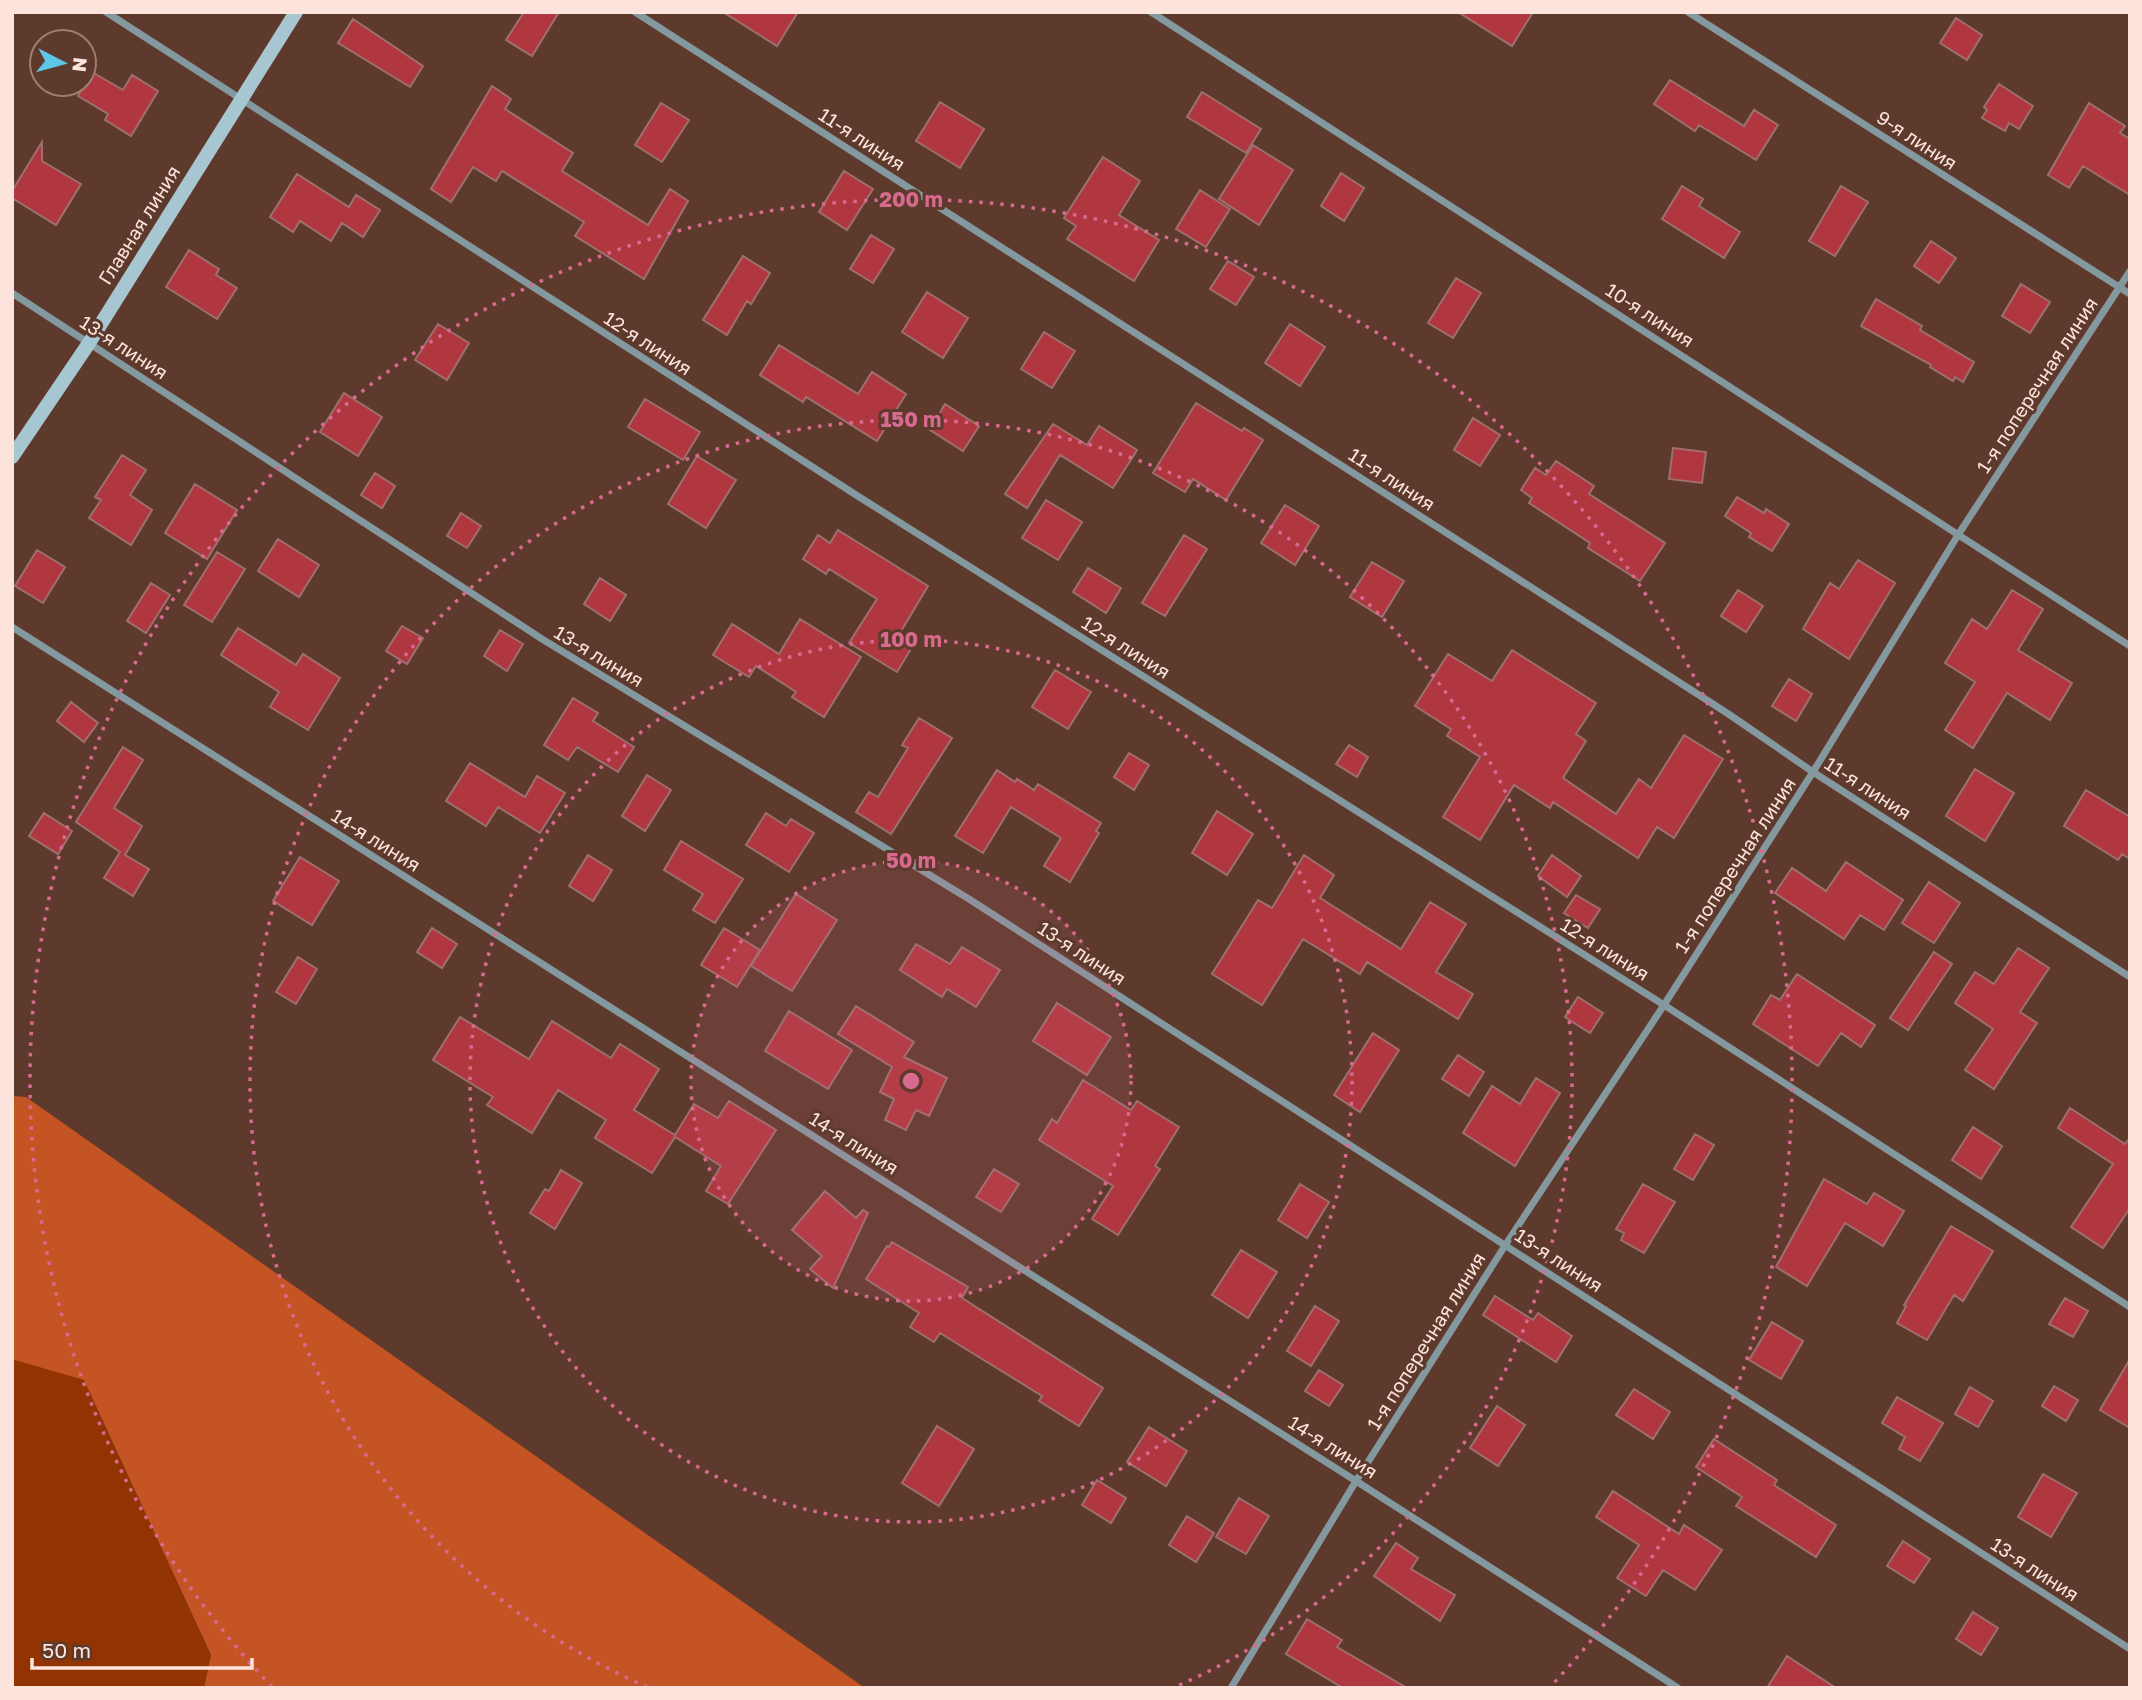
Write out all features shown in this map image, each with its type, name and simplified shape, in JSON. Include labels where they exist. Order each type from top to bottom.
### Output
[{"type":"street","name":"12-я линия","points":[[106,12],[864,501],[1664,1005],[2130,1307]]},
{"type":"street","name":"Главная линия","points":[[12,457],[89,343],[296,12]]},
{"type":"street","name":"11-я линия","points":[[635,12],[1727,713],[1813,772],[2130,977]]},
{"type":"street","name":"10-я линия","points":[[1152,12],[2130,646]]},
{"type":"street","name":"9-я линия","points":[[1688,12],[2130,294]]},
{"type":"street","name":"1-я поперечная линия","points":[[1231,1688],[1356,1480],[1506,1244],[1664,1005],[1813,772],[1958,535],[2130,271]]},
{"type":"street","name":"13-я линия","points":[[12,293],[542,639],[969,899],[2130,1649]]},
{"type":"street","name":"14-я линия","points":[[12,628],[1356,1480],[1678,1688]]},
{"type":"shaded area","points":[[12,1096],[26,1097],[865,1688],[204,1688],[211,1655],[84,1380],[12,1361]]},
{"type":"shaded area","points":[[14,1359],[84,1380],[211,1656],[204,1688],[12,1688]]},
{"type":"building","points":[[524,12],[559,12],[532,56],[506,40]]},
{"type":"building","points":[[723,12],[798,12],[777,46]]},
{"type":"building","points":[[1458,12],[1533,12],[1512,46]]},
{"type":"building","points":[[1956,18],[1982,35],[1967,60],[1940,43]]},
{"type":"building","points":[[353,19],[423,66],[410,87],[338,43]]},
{"type":"building","points":[[98,75],[123,90],[132,75],[158,91],[131,136],[105,120],[108,114],[81,98],[98,98]]},
{"type":"building","points":[[1670,80],[1744,126],[1754,110],[1778,125],[1756,160],[1699,125],[1695,131],[1654,104]]},
{"type":"building","points":[[1999,84],[2033,106],[2019,129],[2009,123],[2005,131],[1982,118],[1987,110],[1984,107]]},
{"type":"building","points":[[492,86],[511,99],[505,109],[573,153],[562,171],[648,225],[670,189],[688,201],[644,279],[575,236],[584,222],[502,171],[496,181],[473,167],[451,202],[431,189]]},
{"type":"building","points":[[1202,92],[1261,129],[1246,153],[1187,117]]},
{"type":"building","points":[[940,102],[984,129],[960,168],[916,141]]},
{"type":"building","points":[[661,103],[689,120],[662,162],[635,145]]},
{"type":"building","points":[[2089,103],[2125,126],[2120,133],[2130,139],[2130,195],[2083,166],[2069,188],[2048,175]]},
{"type":"building","points":[[42,142],[42,161],[81,184],[56,225],[12,198],[12,191]]},
{"type":"building","points":[[1253,145],[1293,170],[1259,225],[1219,199]]},
{"type":"building","points":[[1103,157],[1140,181],[1119,215],[1159,240],[1134,281],[1067,239],[1076,226],[1064,218]]},
{"type":"building","points":[[844,171],[873,189],[847,230],[819,212]]},
{"type":"building","points":[[1341,173],[1364,188],[1344,221],[1321,206]]},
{"type":"building","points":[[297,174],[349,207],[356,195],[380,210],[363,237],[342,223],[331,241],[300,221],[293,232],[270,217]]},
{"type":"building","points":[[1682,186],[1703,199],[1699,206],[1740,232],[1724,258],[1662,219]]},
{"type":"building","points":[[1841,186],[1868,202],[1835,256],[1809,241]]},
{"type":"building","points":[[1200,190],[1230,209],[1206,247],[1176,229]]},
{"type":"building","points":[[871,235],[894,249],[873,283],[850,269]]},
{"type":"building","points":[[1931,241],[1956,258],[1939,283],[1914,266]]},
{"type":"building","points":[[189,250],[219,269],[216,275],[237,288],[217,319],[166,287]]},
{"type":"building","points":[[743,256],[770,273],[751,304],[747,301],[727,335],[703,320]]},
{"type":"building","points":[[1228,261],[1254,277],[1236,305],[1210,289]]},
{"type":"building","points":[[1456,278],[1481,293],[1453,338],[1428,323]]},
{"type":"building","points":[[2021,284],[2050,302],[2030,333],[2002,316]]},
{"type":"building","points":[[927,292],[968,318],[943,358],[902,332]]},
{"type":"building","points":[[1876,299],[1922,326],[1920,330],[1974,362],[1963,382],[1955,377],[1953,381],[1930,367],[1931,365],[1861,326]]},
{"type":"building","points":[[438,324],[469,343],[447,380],[415,360]]},
{"type":"building","points":[[1290,324],[1325,347],[1300,386],[1265,363]]},
{"type":"building","points":[[1044,332],[1075,351],[1052,388],[1021,369]]},
{"type":"building","points":[[779,345],[858,394],[872,372],[906,394],[877,441],[806,397],[803,402],[760,375]]},
{"type":"building","points":[[344,393],[382,417],[358,456],[320,432]]},
{"type":"building","points":[[645,399],[700,432],[683,460],[628,427]]},
{"type":"building","points":[[1196,403],[1242,431],[1244,428],[1263,440],[1226,500],[1193,479],[1185,492],[1153,473]]},
{"type":"building","points":[[945,404],[979,426],[963,451],[930,430]]},
{"type":"building","points":[[1473,418],[1500,435],[1480,466],[1454,450]]},
{"type":"building","points":[[1053,424],[1087,445],[1099,426],[1137,450],[1113,488],[1060,455],[1027,508],[1005,494]]},
{"type":"building","points":[[1673,448],[1706,452],[1702,483],[1669,479]]},
{"type":"building","points":[[122,455],[146,470],[130,495],[152,510],[131,545],[89,518],[101,500],[95,497]]},
{"type":"building","points":[[697,456],[736,480],[706,528],[668,504]]},
{"type":"building","points":[[1556,461],[1594,486],[1589,494],[1665,543],[1640,581],[1588,548],[1590,543],[1529,503],[1532,498],[1521,490],[1535,468],[1546,475]]},
{"type":"building","points":[[375,473],[395,486],[382,508],[361,495]]},
{"type":"building","points":[[195,484],[237,510],[207,559],[165,533]]},
{"type":"building","points":[[1737,497],[1764,513],[1766,509],[1789,524],[1772,551],[1749,537],[1751,533],[1725,516]]},
{"type":"building","points":[[1046,500],[1082,522],[1058,560],[1022,538]]},
{"type":"building","points":[[1285,505],[1319,526],[1295,565],[1261,543]]},
{"type":"building","points":[[461,513],[481,526],[467,548],[447,536]]},
{"type":"building","points":[[838,530],[928,586],[900,633],[915,642],[897,672],[849,643],[877,599],[829,569],[826,574],[803,559],[818,535],[830,543]]},
{"type":"building","points":[[1184,535],[1207,549],[1165,616],[1142,603]]},
{"type":"building","points":[[278,539],[319,565],[299,597],[258,571]]},
{"type":"building","points":[[37,550],[65,567],[43,603],[15,586]]},
{"type":"building","points":[[217,552],[245,569],[212,622],[184,605]]},
{"type":"building","points":[[1858,560],[1895,583],[1849,659],[1803,629],[1830,583],[1839,589]]},
{"type":"building","points":[[1372,562],[1404,581],[1382,617],[1350,597]]},
{"type":"building","points":[[1088,568],[1121,588],[1106,613],[1073,592]]},
{"type":"building","points":[[600,578],[626,595],[610,621],[584,604]]},
{"type":"building","points":[[151,583],[170,595],[146,633],[127,621]]},
{"type":"building","points":[[1738,590],[1763,606],[1746,632],[1721,616]]},
{"type":"building","points":[[2012,590],[2043,609],[2018,650],[2072,683],[2050,720],[2007,693],[1973,748],[1945,730],[1975,682],[1945,663],[1972,619],[1987,629]]},
{"type":"building","points":[[800,619],[861,657],[824,717],[792,697],[796,692],[756,666],[749,677],[713,655],[732,624],[779,654]]},
{"type":"building","points":[[402,626],[423,638],[407,664],[386,651]]},
{"type":"building","points":[[238,628],[296,665],[303,654],[340,678],[308,730],[270,707],[279,692],[221,655]]},
{"type":"building","points":[[500,630],[523,644],[507,671],[484,656]]},
{"type":"building","points":[[1512,650],[1596,703],[1576,734],[1586,741],[1563,778],[1616,814],[1639,779],[1651,788],[1684,735],[1723,759],[1674,838],[1657,827],[1638,858],[1553,802],[1550,808],[1514,785],[1480,840],[1443,817],[1480,757],[1447,736],[1451,729],[1415,706],[1448,654],[1492,681]]},
{"type":"building","points":[[1055,670],[1091,692],[1068,729],[1032,707]]},
{"type":"building","points":[[1789,679],[1812,694],[1796,721],[1772,706]]},
{"type":"building","points":[[573,698],[598,713],[593,721],[634,747],[618,772],[577,747],[568,760],[544,745]]},
{"type":"building","points":[[71,702],[98,723],[84,742],[57,721]]},
{"type":"building","points":[[919,718],[952,738],[891,834],[856,812],[869,792],[878,797],[908,748],[902,745]]},
{"type":"building","points":[[1349,745],[1368,757],[1357,777],[1336,764]]},
{"type":"building","points":[[123,747],[143,760],[114,808],[142,826],[125,855],[149,869],[133,896],[104,878],[120,852],[76,822]]},
{"type":"building","points":[[1129,753],[1149,765],[1134,790],[1114,777]]},
{"type":"building","points":[[470,763],[525,797],[537,776],[565,793],[540,833],[498,807],[486,826],[446,801]]},
{"type":"building","points":[[1975,769],[2014,793],[1985,841],[1946,816]]},
{"type":"building","points":[[997,770],[1034,790],[1038,784],[1101,823],[1096,831],[1099,833],[1070,882],[1044,866],[1061,838],[1011,807],[983,853],[955,836]]},
{"type":"building","points":[[647,775],[671,790],[645,831],[622,816]]},
{"type":"building","points":[[2086,790],[2130,817],[2130,859],[2122,854],[2118,860],[2064,826]]},
{"type":"building","points":[[1217,811],[1253,834],[1227,875],[1192,853]]},
{"type":"building","points":[[44,813],[72,831],[58,854],[29,836]]},
{"type":"building","points":[[766,813],[786,826],[791,819],[814,833],[789,872],[746,845]]},
{"type":"building","points":[[681,841],[743,879],[715,923],[693,910],[703,894],[664,870]]},
{"type":"building","points":[[588,855],[612,870],[593,901],[569,886]]},
{"type":"building","points":[[1304,855],[1334,875],[1320,898],[1401,949],[1430,902],[1466,924],[1436,972],[1473,994],[1458,1019],[1367,962],[1360,974],[1303,939],[1262,1005],[1212,974],[1258,900],[1272,908]]},
{"type":"building","points":[[1552,855],[1581,876],[1567,897],[1538,876]]},
{"type":"building","points":[[300,857],[339,881],[312,925],[273,901]]},
{"type":"building","points":[[1846,862],[1903,900],[1884,930],[1860,915],[1844,939],[1775,893],[1792,868],[1826,891]]},
{"type":"building","points":[[1929,882],[1960,903],[1934,943],[1902,923]]},
{"type":"building","points":[[796,894],[837,920],[792,991],[751,966]]},
{"type":"building","points":[[1576,895],[1600,909],[1588,928],[1564,913]]},
{"type":"building","points":[[432,928],[457,944],[442,968],[417,952]]},
{"type":"building","points":[[724,928],[760,950],[737,987],[701,965]]},
{"type":"building","points":[[916,944],[950,964],[962,947],[1000,970],[976,1007],[947,989],[942,997],[900,970]]},
{"type":"building","points":[[2018,948],[2049,968],[2020,1012],[2037,1023],[1994,1089],[1965,1070],[1993,1029],[1955,1003],[1975,972],[1994,984]]},
{"type":"building","points":[[1934,952],[1952,964],[1908,1030],[1890,1018]]},
{"type":"building","points":[[298,957],[317,969],[296,1004],[276,992]]},
{"type":"building","points":[[1797,974],[1875,1025],[1861,1047],[1841,1033],[1818,1066],[1753,1024],[1771,995],[1780,1000]]},
{"type":"building","points":[[1578,997],[1603,1013],[1590,1033],[1565,1017]]},
{"type":"building","points":[[1057,1003],[1111,1037],[1087,1075],[1033,1041]]},
{"type":"building","points":[[856,1006],[914,1042],[904,1057],[947,1078],[929,1116],[916,1110],[906,1130],[885,1120],[894,1099],[880,1092],[892,1067],[838,1034]]},
{"type":"building","points":[[789,1011],[852,1050],[828,1089],[765,1051]]},
{"type":"building","points":[[460,1017],[529,1059],[552,1021],[611,1058],[620,1044],[659,1069],[634,1110],[675,1135],[694,1104],[718,1118],[729,1101],[776,1130],[728,1204],[706,1191],[721,1166],[675,1137],[652,1173],[595,1138],[606,1120],[558,1090],[532,1133],[487,1105],[493,1097],[433,1060]]},
{"type":"building","points":[[1373,1033],[1399,1050],[1360,1112],[1334,1095]]},
{"type":"building","points":[[1458,1055],[1484,1072],[1469,1096],[1442,1079]]},
{"type":"building","points":[[1536,1078],[1560,1093],[1515,1166],[1463,1133],[1492,1086],[1520,1104]]},
{"type":"building","points":[[1083,1080],[1131,1110],[1137,1101],[1179,1127],[1155,1166],[1160,1169],[1118,1235],[1092,1219],[1113,1186],[1039,1140],[1052,1119],[1057,1123]]},
{"type":"building","points":[[2070,1108],[2125,1144],[2130,1138],[2130,1208],[2103,1248],[2071,1227],[2113,1164],[2058,1128]]},
{"type":"building","points":[[1973,1127],[2002,1146],[1981,1179],[1952,1160]]},
{"type":"building","points":[[1695,1134],[1714,1145],[1693,1180],[1674,1169]]},
{"type":"building","points":[[994,1169],[1019,1184],[1001,1212],[976,1197]]},
{"type":"building","points":[[561,1170],[582,1183],[555,1229],[530,1213],[545,1189],[549,1191]]},
{"type":"building","points":[[1824,1179],[1867,1204],[1874,1193],[1904,1211],[1883,1246],[1845,1223],[1807,1286],[1776,1267]]},
{"type":"building","points":[[1300,1184],[1329,1202],[1307,1238],[1278,1220]]},
{"type":"building","points":[[1643,1184],[1675,1202],[1644,1253],[1621,1240],[1624,1233],[1616,1229]]},
{"type":"building","points":[[825,1191],[856,1218],[863,1210],[868,1213],[833,1288],[810,1269],[822,1256],[792,1230]]},
{"type":"building","points":[[1951,1226],[1993,1251],[1963,1301],[1954,1295],[1927,1340],[1897,1323],[1906,1306],[1904,1305]]},
{"type":"building","points":[[892,1242],[968,1287],[962,1298],[1103,1388],[1079,1426],[1039,1401],[1042,1396],[940,1333],[934,1342],[910,1327],[919,1313],[866,1279]]},
{"type":"building","points":[[1241,1250],[1277,1272],[1248,1318],[1212,1295]]},
{"type":"building","points":[[1495,1296],[1533,1320],[1538,1313],[1572,1336],[1556,1362],[1483,1315]]},
{"type":"building","points":[[2065,1298],[2088,1311],[2073,1337],[2049,1324]]},
{"type":"building","points":[[1315,1306],[1339,1321],[1311,1366],[1287,1351]]},
{"type":"building","points":[[1772,1322],[1803,1341],[1781,1379],[1749,1360]]},
{"type":"building","points":[[2130,1359],[2130,1428],[2100,1410]]},
{"type":"building","points":[[1319,1370],[1343,1385],[1329,1406],[1305,1391]]},
{"type":"building","points":[[2054,1386],[2078,1400],[2066,1421],[2042,1406]]},
{"type":"building","points":[[1970,1387],[1993,1401],[1978,1427],[1955,1414]]},
{"type":"building","points":[[1634,1389],[1670,1412],[1653,1439],[1616,1415]]},
{"type":"building","points":[[1897,1397],[1943,1423],[1920,1461],[1899,1449],[1905,1437],[1882,1423]]},
{"type":"building","points":[[1497,1406],[1525,1425],[1498,1466],[1470,1448]]},
{"type":"building","points":[[937,1426],[974,1449],[939,1506],[902,1483]]},
{"type":"building","points":[[1149,1427],[1187,1451],[1166,1486],[1127,1462]]},
{"type":"building","points":[[1714,1439],[1777,1480],[1774,1485],[1836,1525],[1816,1557],[1736,1506],[1742,1497],[1696,1467]]},
{"type":"building","points":[[2043,1474],[2077,1493],[2051,1537],[2018,1517]]},
{"type":"building","points":[[1097,1480],[1126,1498],[1111,1523],[1082,1505]]},
{"type":"building","points":[[1613,1491],[1679,1534],[1684,1525],[1722,1550],[1695,1590],[1663,1570],[1646,1596],[1617,1578],[1639,1545],[1596,1517]]},
{"type":"building","points":[[1239,1498],[1269,1516],[1246,1554],[1216,1537]]},
{"type":"building","points":[[1187,1516],[1214,1533],[1196,1562],[1169,1545]]},
{"type":"building","points":[[1903,1541],[1930,1559],[1914,1583],[1887,1566]]},
{"type":"building","points":[[1396,1543],[1418,1558],[1411,1569],[1455,1595],[1440,1621],[1374,1576]]},
{"type":"building","points":[[1973,1612],[1998,1628],[1981,1655],[1956,1639]]},
{"type":"building","points":[[1307,1619],[1342,1640],[1337,1647],[1407,1688],[1343,1688],[1286,1654]]},
{"type":"building","points":[[1787,1656],[1836,1688],[1767,1688]]}]
